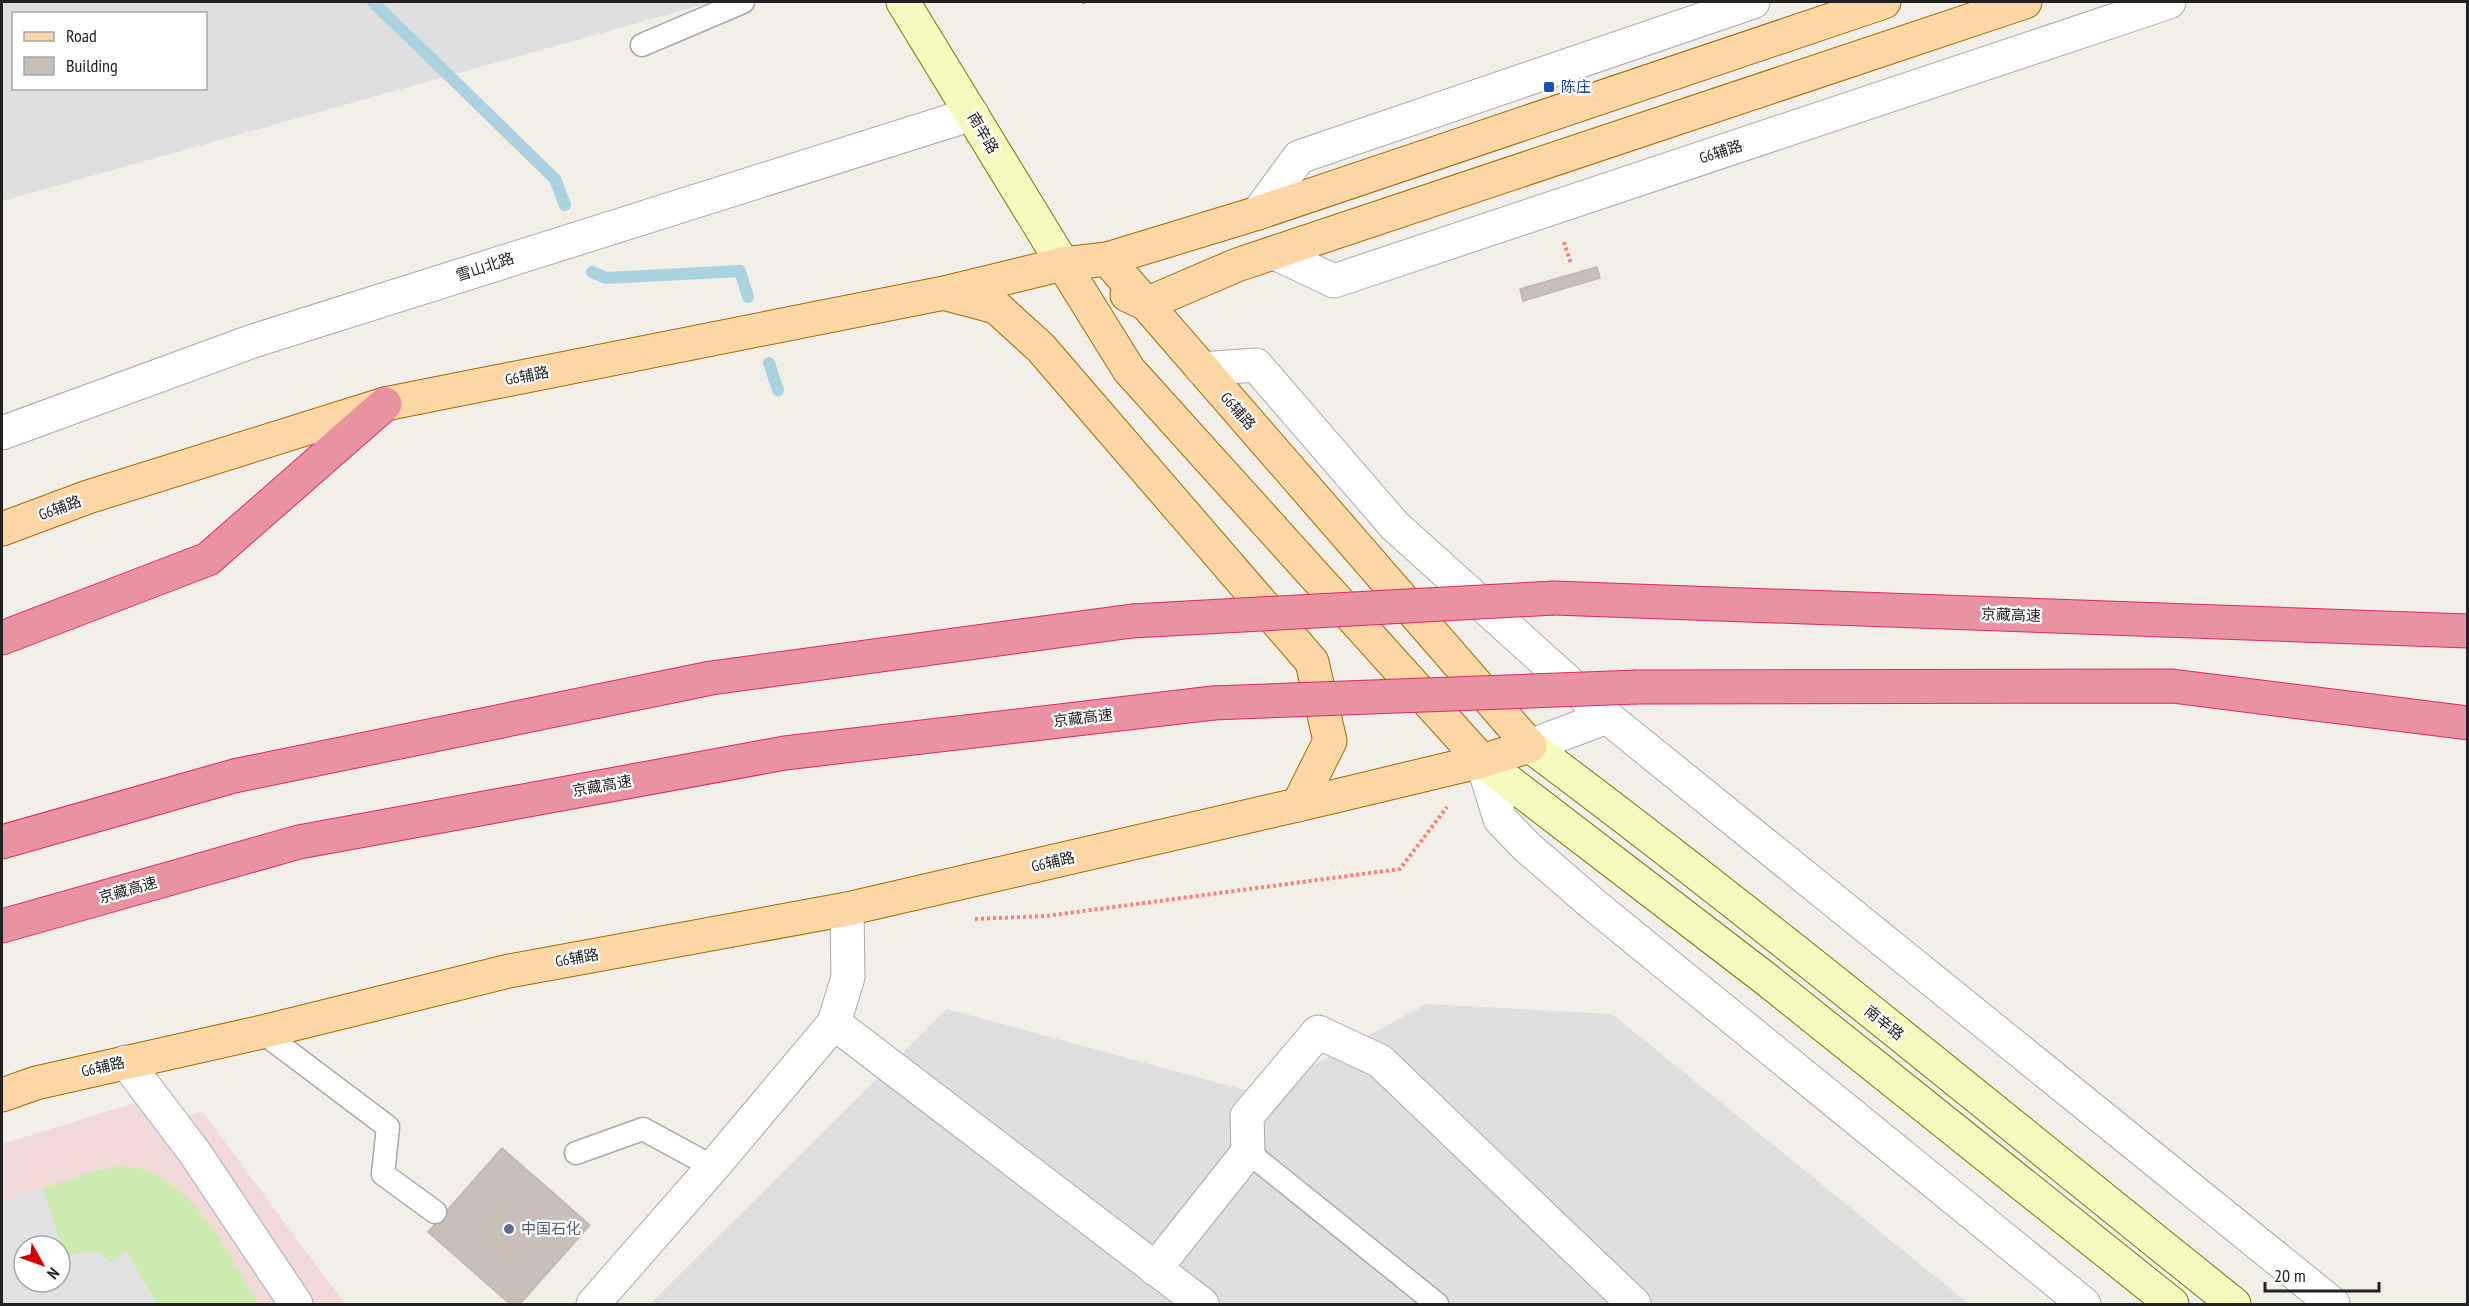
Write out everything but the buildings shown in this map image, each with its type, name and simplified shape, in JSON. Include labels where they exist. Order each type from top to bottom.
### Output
[{"type":"highway","points":[[2,638],[208,559],[385,404]]},
{"type":"highway","name":"京藏高速","points":[[2,842],[234,776],[711,678],[1132,621],[1554,598],[2468,631]]},
{"type":"highway","name":"京藏高速","points":[[2,926],[298,842],[785,753],[1213,703],[1637,687],[2172,686],[2468,723]]},
{"type":"main road","name":"南辛路","points":[[903,2],[1063,264]]},
{"type":"main road","name":"G6辅路","points":[[2,529],[88,497],[385,404],[944,293],[1063,264],[1107,259],[1258,213],[1884,2]]},
{"type":"main road","points":[[1107,259],[1146,304],[1237,265],[2025,2]]},
{"type":"main road","name":"G6辅路","points":[[2,1095],[36,1083],[262,1032],[509,971],[847,909],[1298,806],[1530,746],[1146,304],[1063,264]]},
{"type":"main road","points":[[1063,264],[1129,370],[1482,760],[1766,979],[2172,1305]]},
{"type":"main road","points":[[944,293],[996,307],[1041,348],[1312,662],[1330,741],[1298,806]]},
{"type":"main road","name":"南辛路","points":[[1530,746],[1763,927],[2234,1305]]},
{"type":"street","points":[[1258,213],[1299,157],[1753,2]]},
{"type":"street","name":"G6辅路","points":[[1275,253],[1335,281],[2169,2]]},
{"type":"street","name":"雪山北路","points":[[2,433],[254,341],[972,114]]},
{"type":"street","points":[[1202,369],[1256,365],[1395,526],[1607,717],[2333,1305]]},
{"type":"street","points":[[1530,746],[1607,717]]},
{"type":"street","points":[[1482,760],[1500,819],[1527,847],[1594,905],[2084,1305]]},
{"type":"street","points":[[593,1305],[834,1023],[848,977],[847,909]]},
{"type":"street","points":[[834,1023],[1202,1305]]},
{"type":"street","points":[[1155,1269],[1248,1152],[1247,1116],[1318,1032],[1380,1060],[1634,1305]]},
{"type":"street","points":[[126,1062],[195,1153],[296,1305]]},
{"type":"lane","points":[[642,45],[743,2]]},
{"type":"lane","points":[[262,1032],[388,1127],[383,1174],[435,1212]]},
{"type":"lane","points":[[576,1153],[643,1129],[713,1167]]},
{"type":"lane","points":[[1248,1152],[1437,1305]]},
{"type":"shaded area","points":[[2,2],[712,2],[2,201]]},
{"type":"shaded area","points":[[1427,1004],[1612,1014],[1969,1304],[650,1304],[947,1009],[1259,1094]]},
{"type":"shaded area","points":[[135,1103],[156,1126],[202,1111],[345,1304],[2,1304],[2,1144]]},
{"type":"shaded area","points":[[43,1188],[57,1234],[12,1234],[12,1294],[72,1294],[72,1255],[88,1252],[100,1254],[110,1262],[127,1253],[157,1304],[2,1304],[2,1200]]},
{"type":"green space","points":[[122,1166],[145,1170],[182,1193],[212,1227],[259,1304],[157,1304],[127,1253],[110,1262],[99,1255],[83,1253],[72,1255],[72,1234],[57,1234],[43,1188],[98,1170]]},
{"type":"waterway","points":[[373,2],[555,179],[565,205]]},
{"type":"waterway","points":[[592,272],[606,278],[740,271],[748,297]]},
{"type":"waterway","points":[[769,363],[778,390]]},
{"type":"place","name":"陈庄","points":[[1549,87]]},
{"type":"place","name":"中国石化","points":[[509,1229]]}]
